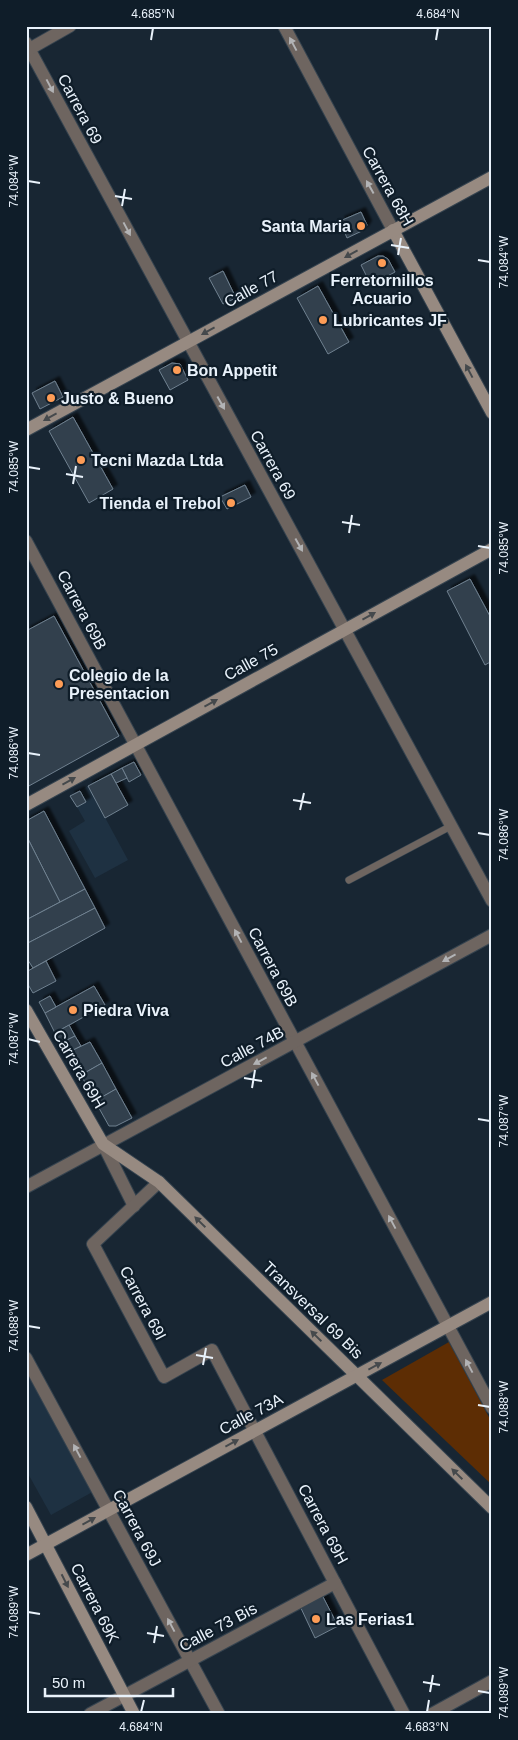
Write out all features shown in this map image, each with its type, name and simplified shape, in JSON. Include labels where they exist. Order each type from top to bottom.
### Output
[{"type":"street","points":[[27,48],[70,26]]},
{"type":"street","name":"Carrera 68H","points":[[284,26],[492,414]]},
{"type":"street","name":"Carrera 69","points":[[27,48],[492,901]]},
{"type":"street","name":"Calle 77","points":[[26,430],[492,177]]},
{"type":"street","name":"Carrera 69B","points":[[26,541],[492,1408]]},
{"type":"street","name":"Calle 75","points":[[26,805],[492,549]]},
{"type":"street","name":"Calle 74B","points":[[26,1187],[492,935]]},
{"type":"street","name":"Carrera 69H","points":[[26,1010],[103,1144]]},
{"type":"street","points":[[103,1144],[134,1206],[159,1182]]},
{"type":"street","name":"Transversal 69 Bis","points":[[103,1144],[159,1182],[492,1508]]},
{"type":"street","name":"Carrera 69I","points":[[134,1206],[93,1244],[164,1377],[212,1350]]},
{"type":"street","name":"Calle 73A","points":[[26,1555],[492,1302]]},
{"type":"street","name":"Carrera 69H","points":[[212,1350],[404,1714]]},
{"type":"street","name":"Carrera 69J","points":[[26,1358],[220,1714]]},
{"type":"street","name":"Carrera 69K","points":[[26,1506],[134,1714]]},
{"type":"street","name":"Calle 73 Bis","points":[[90,1714],[335,1583]]},
{"type":"street","points":[[432,1714],[492,1681]]},
{"type":"lane","points":[[349,880],[451,826]]},
{"type":"shaded area","points":[[88,786],[128,860],[95,878],[69,831],[85,821],[77,807],[85,802],[80,791]]},
{"type":"shaded area","points":[[449,1342],[492,1423],[492,1485],[382,1380]]},
{"type":"shaded area","points":[[26,1363],[96,1490],[51,1515],[26,1470]]},
{"type":"building","points":[[361,212],[367,225],[364,230],[347,238],[340,221]]},
{"type":"building","points":[[378,256],[388,259],[395,272],[371,285],[361,265]]},
{"type":"building","points":[[223,271],[236,298],[223,304],[209,278]]},
{"type":"building","name":"Lubricantes JF","points":[[318,286],[349,342],[328,354],[297,298]]},
{"type":"building","points":[[172,363],[180,364],[188,380],[170,390],[159,370]]},
{"type":"building","points":[[55,381],[63,397],[40,409],[32,393]]},
{"type":"building","name":"Tecni Mazda Ltda","points":[[73,417],[113,489],[89,503],[49,431]]},
{"type":"building","name":"Tienda el Trebol","points":[[245,485],[251,497],[227,509],[220,497]]},
{"type":"building","points":[[470,579],[492,620],[492,661],[485,665],[447,591]]},
{"type":"building","name":"Colegio de la Presentacion","points":[[54,616],[119,736],[27,787],[26,631]]},
{"type":"building","points":[[134,762],[141,775],[129,782],[122,768]]},
{"type":"building","points":[[122,768],[127,778],[116,783],[111,774]]},
{"type":"building","points":[[111,774],[128,805],[105,818],[88,786]]},
{"type":"building","points":[[80,791],[86,802],[77,807],[70,796]]},
{"type":"building","points":[[44,811],[85,889],[60,902],[26,835],[26,821]]},
{"type":"building","points":[[26,835],[60,902],[26,920]]},
{"type":"building","points":[[85,889],[95,908],[26,944],[26,920]]},
{"type":"building","points":[[95,908],[105,928],[33,968],[26,957],[26,944]]},
{"type":"building","points":[[46,961],[56,981],[33,993],[26,981],[26,972]]},
{"type":"building","name":"Piedra Viva","points":[[94,986],[105,1005],[55,1033],[45,1013]]},
{"type":"building","points":[[50,996],[56,1007],[45,1013],[39,1002]]},
{"type":"building","points":[[69,1025],[75,1036],[61,1043],[55,1033]]},
{"type":"building","points":[[75,1036],[81,1046],[67,1053],[61,1043]]},
{"type":"building","points":[[90,1042],[102,1063],[81,1075],[67,1053]]},
{"type":"building","points":[[102,1063],[116,1089],[95,1101],[81,1075]]},
{"type":"building","points":[[116,1089],[132,1118],[116,1126],[109,1126],[95,1101]]},
{"type":"building","points":[[321,1593],[338,1626],[315,1638],[299,1604]]},
{"type":"place","name":"Santa Maria","points":[[361,226]]},
{"type":"place","name":"Ferretornillos Acuario","points":[[382,263]]},
{"type":"place","name":"Lubricantes JF","points":[[323,320]]},
{"type":"place","name":"Bon Appetit","points":[[177,370]]},
{"type":"place","name":"Justo & Bueno","points":[[51,398]]},
{"type":"place","name":"Tecni Mazda Ltda","points":[[81,460]]},
{"type":"place","name":"Tienda el Trebol","points":[[231,503]]},
{"type":"place","name":"Colegio de la Presentacion","points":[[59,684]]},
{"type":"place","name":"Piedra Viva","points":[[73,1010]]},
{"type":"place","name":"Las Ferias1","points":[[316,1619]]}]
